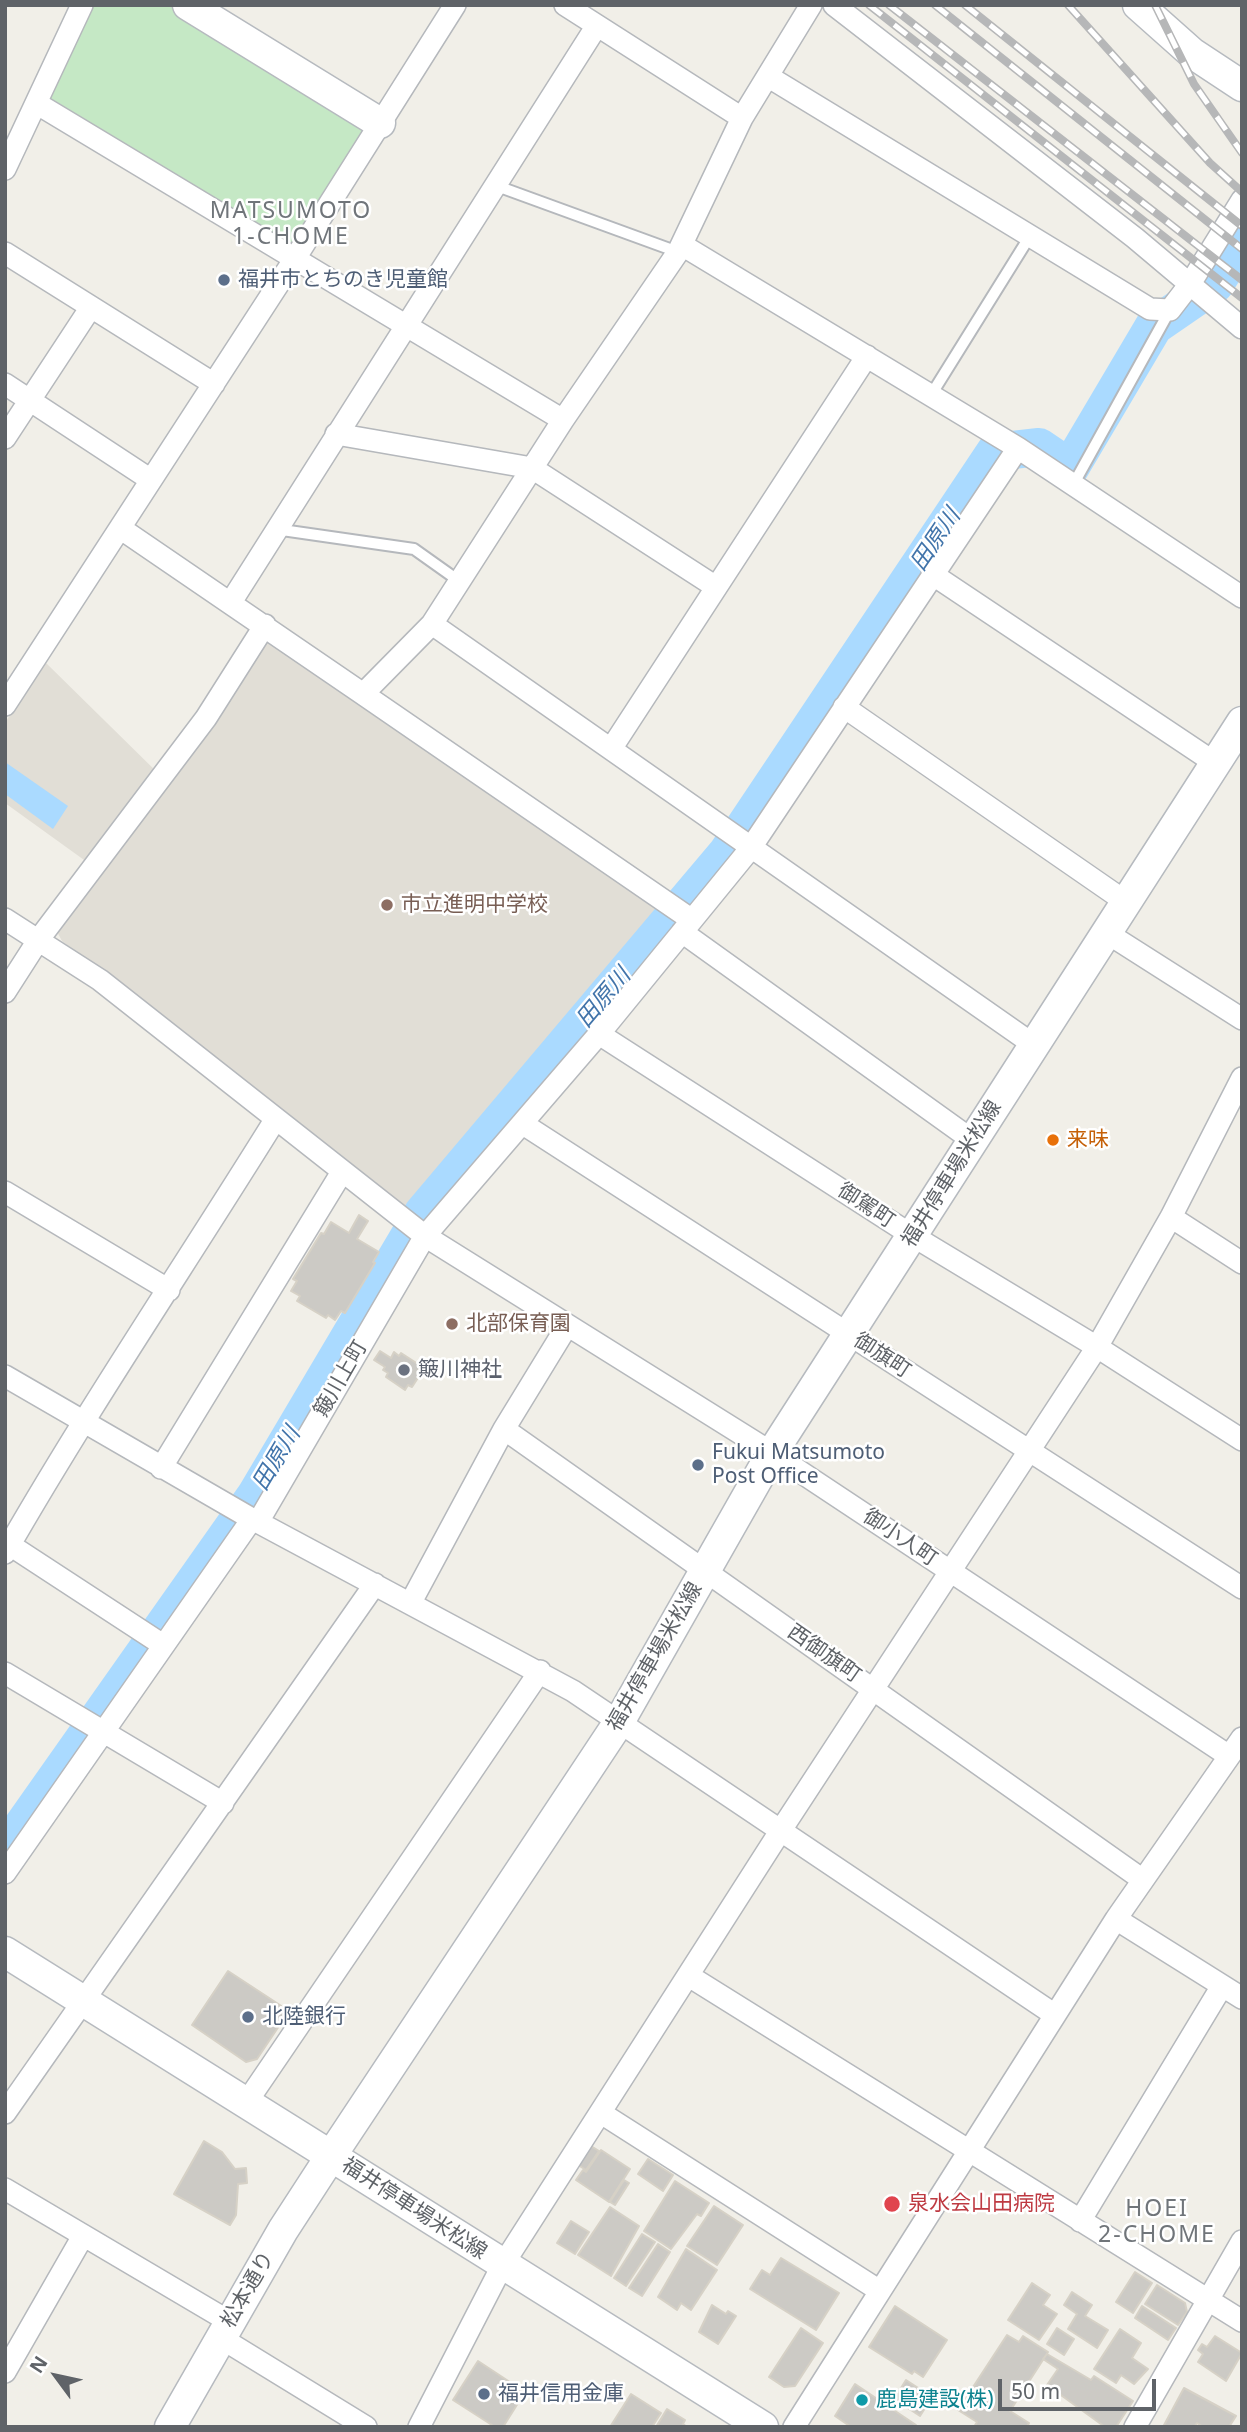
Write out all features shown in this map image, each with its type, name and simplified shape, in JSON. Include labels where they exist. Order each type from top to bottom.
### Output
[{"type":"main road","points":[[188,5],[380,122]]},
{"type":"main road","points":[[1145,8],[1192,53],[1242,86]]},
{"type":"main road","name":"福井停車場米松線","points":[[763,2427],[502,2266],[331,2156],[619,1721],[772,1453],[1242,722]]},
{"type":"main road","points":[[5,1952],[331,2156]]},
{"type":"main road","name":"松本通り","points":[[170,2427],[283,2230],[331,2156]]},
{"type":"street","points":[[5,169],[82,5]]},
{"type":"street","points":[[5,705],[294,260],[455,5]]},
{"type":"street","points":[[565,5],[741,118]]},
{"type":"street","points":[[363,694],[432,624],[532,468],[680,248],[741,118],[769,77],[811,5]]},
{"type":"street","points":[[834,5],[1190,284],[1242,328]]},
{"type":"street","points":[[231,602],[275,529],[410,324],[596,27]]},
{"type":"street","points":[[769,77],[1150,309],[1170,310],[1190,284],[1242,200]]},
{"type":"street","points":[[36,103],[294,260],[410,324],[564,420]]},
{"type":"street","points":[[680,248],[867,356],[1018,448],[1242,597]]},
{"type":"street","points":[[5,253],[214,384]]},
{"type":"street","points":[[5,439],[92,307]]},
{"type":"street","points":[[611,749],[867,356]]},
{"type":"street","points":[[5,384],[151,480]]},
{"type":"street","points":[[336,435],[532,468],[716,587]]},
{"type":"street","name":"簸川上町","points":[[5,1873],[163,1645],[255,1520],[425,1236],[599,1034],[750,849],[1018,448]]},
{"type":"street","points":[[120,528],[265,625],[687,926],[972,1140]]},
{"type":"street","points":[[932,574],[1215,763]]},
{"type":"street","points":[[432,624],[750,849],[1034,1045]]},
{"type":"street","points":[[5,992],[39,939],[206,718],[265,625]]},
{"type":"street","points":[[844,707],[1126,902]]},
{"type":"street","name":"御小人町","points":[[5,919],[111,988],[425,1236],[772,1453],[952,1573],[1236,1747]]},
{"type":"street","points":[[1107,933],[1242,1020]]},
{"type":"street","name":"御駕町","points":[[599,1034],[912,1236],[1097,1347],[1242,1440]]},
{"type":"street","points":[[419,2427],[502,2266],[781,1830],[952,1573],[1097,1347],[1171,1217],[1242,1078]]},
{"type":"street","points":[[163,1645],[8,1544],[82,1420],[169,1290],[275,1120]]},
{"type":"street","name":"御旗町","points":[[523,1124],[1242,1588]]},
{"type":"street","points":[[161,1468],[342,1172]]},
{"type":"street","points":[[5,1192],[169,1290]]},
{"type":"street","points":[[1171,1217],[1242,1263]]},
{"type":"street","points":[[411,1602],[504,1429],[567,1326]]},
{"type":"street","points":[[5,1376],[255,1520],[540,1671],[619,1721],[1055,2015]]},
{"type":"street","name":"西御旗町","points":[[504,1429],[1143,1880]]},
{"type":"street","points":[[5,2113],[375,1584]]},
{"type":"street","points":[[246,2102],[540,1671]]},
{"type":"street","points":[[5,1673],[223,1803]]},
{"type":"street","points":[[794,2427],[1116,1919],[1236,1747]]},
{"type":"street","points":[[1116,1919],[1242,1998]]},
{"type":"street","points":[[689,1976],[1242,2321]]},
{"type":"street","points":[[1080,2221],[1222,1986]]},
{"type":"street","points":[[601,2113],[880,2291]]},
{"type":"street","points":[[5,2189],[83,2236],[366,2427]]},
{"type":"street","points":[[5,2372],[83,2236]]},
{"type":"street","points":[[1135,2427],[1242,2241]]},
{"type":"lane","points":[[497,186],[680,248]]},
{"type":"lane","points":[[931,395],[1030,236]]},
{"type":"lane","points":[[1073,485],[1170,310]]},
{"type":"lane","points":[[275,529],[414,549],[459,581]]},
{"type":"shaded area","points":[[268,635],[663,914],[409,1214],[62,941],[55,928],[98,870],[5,803],[5,723],[44,661],[165,780]]},
{"type":"green space","points":[[85,5],[188,5],[380,123],[294,260],[44,108]]},
{"type":"water","points":[[5,762],[68,806],[53,829],[5,794]]},
{"type":"building","points":[[359,1215],[368,1221],[357,1239],[379,1252],[345,1313],[341,1311],[335,1320],[328,1315],[326,1318],[297,1301],[300,1296],[291,1291],[297,1281],[293,1279],[321,1233],[324,1234],[331,1222],[349,1233]]},
{"type":"building","points":[[380,1351],[391,1358],[394,1352],[399,1356],[401,1353],[421,1366],[418,1371],[421,1373],[412,1387],[408,1385],[405,1390],[386,1377],[388,1373],[383,1370],[385,1367],[374,1360]]},
{"type":"building","points":[[228,1971],[289,2011],[257,2059],[246,2062],[192,2025]]},
{"type":"building","points":[[204,2141],[222,2152],[235,2169],[246,2168],[247,2183],[238,2184],[236,2215],[230,2225],[174,2194]]},
{"type":"building","points":[[591,2146],[599,2151],[586,2170],[578,2165]]},
{"type":"building","points":[[601,2150],[630,2169],[609,2202],[576,2180],[583,2170],[586,2172]]},
{"type":"building","points":[[648,2159],[673,2175],[663,2191],[638,2174]]},
{"type":"building","points":[[624,2180],[629,2183],[615,2205],[610,2202]]},
{"type":"building","points":[[675,2181],[709,2203],[701,2216],[697,2214],[671,2249],[644,2231]]},
{"type":"building","points":[[714,2206],[743,2225],[717,2265],[687,2246]]},
{"type":"building","points":[[610,2207],[639,2226],[611,2276],[578,2255]]},
{"type":"building","points":[[571,2221],[589,2232],[575,2254],[557,2243]]},
{"type":"building","points":[[642,2234],[655,2242],[626,2286],[614,2278]]},
{"type":"building","points":[[658,2244],[670,2252],[642,2296],[629,2288]]},
{"type":"building","points":[[686,2249],[717,2270],[691,2310],[681,2303],[677,2310],[658,2297]]},
{"type":"building","points":[[781,2258],[839,2293],[816,2330],[750,2289],[762,2270],[770,2275]]},
{"type":"building","points":[[1135,2272],[1152,2283],[1133,2313],[1116,2302]]},
{"type":"building","points":[[1032,2283],[1050,2295],[1043,2305],[1057,2314],[1039,2340],[1008,2320]]},
{"type":"building","points":[[1157,2285],[1185,2303],[1187,2312],[1178,2325],[1145,2304]]},
{"type":"building","points":[[1072,2292],[1092,2305],[1085,2316],[1108,2330],[1097,2348],[1068,2329],[1077,2314],[1064,2305]]},
{"type":"building","points":[[712,2305],[726,2314],[728,2311],[736,2316],[718,2344],[699,2332]]},
{"type":"building","points":[[895,2306],[947,2340],[923,2377],[914,2371],[912,2374],[869,2347]]},
{"type":"building","points":[[1142,2306],[1176,2328],[1168,2340],[1135,2318]]},
{"type":"building","points":[[801,2328],[823,2343],[795,2386],[784,2387],[769,2377]]},
{"type":"building","points":[[1057,2328],[1074,2339],[1064,2355],[1047,2344]]},
{"type":"building","points":[[1120,2329],[1141,2343],[1132,2358],[1148,2369],[1134,2384],[1121,2375],[1116,2383],[1094,2369]]},
{"type":"building","points":[[1007,2335],[1019,2342],[1023,2336],[1048,2352],[1010,2411],[1029,2423],[1027,2427],[974,2427],[977,2422],[958,2410]]},
{"type":"building","points":[[1215,2336],[1242,2353],[1226,2381],[1198,2362],[1203,2354],[1198,2350],[1202,2344],[1207,2347]]},
{"type":"building","points":[[1047,2354],[1091,2380],[1094,2376],[1133,2401],[1116,2427],[1105,2427],[1047,2385],[1058,2369],[1043,2359]]},
{"type":"building","points":[[478,2361],[525,2392],[503,2427],[495,2427],[453,2400]]},
{"type":"building","points":[[906,2380],[932,2397],[920,2416],[894,2399]]},
{"type":"building","name":"鹿島建設(株)","points":[[855,2384],[916,2425],[915,2427],[851,2427],[835,2416]]},
{"type":"building","points":[[1184,2388],[1236,2416],[1229,2427],[1203,2427],[1197,2423],[1194,2427],[1163,2427]]},
{"type":"building","points":[[631,2394],[661,2413],[652,2427],[610,2427]]},
{"type":"building","points":[[667,2409],[685,2420],[683,2424],[687,2427],[656,2427]]},
{"type":"waterway","name":"田原川","points":[[5,1851],[256,1495],[423,1213],[727,853],[995,452],[1039,447],[1070,468],[1154,326],[1215,284],[1242,241]]},
{"type":"railway","points":[[869,5],[1242,298]]},
{"type":"railway","points":[[889,5],[1242,280]]},
{"type":"railway","points":[[935,5],[1242,249]]},
{"type":"railway","points":[[965,5],[1242,226]]},
{"type":"railway","points":[[1068,5],[1210,163],[1242,192]]},
{"type":"railway","points":[[1155,5],[1194,84],[1242,153]]},
{"type":"place","name":"福井市とちのき児童館","points":[[224,280]]},
{"type":"place","name":"市立進明中学校","points":[[387,905]]},
{"type":"place","name":"来味","points":[[1053,1140]]},
{"type":"place","name":"北部保育園","points":[[452,1324]]},
{"type":"place","name":"簸川神社","points":[[404,1370]]},
{"type":"place","name":"Fukui Matsumoto Post Office","points":[[698,1465]]},
{"type":"place","name":"北陸銀行","points":[[248,2017]]},
{"type":"place","name":"泉水会山田病院","points":[[892,2204]]},
{"type":"place","name":"福井信用金庫","points":[[484,2394]]},
{"type":"place","name":"鹿島建設(株)","points":[[862,2400]]},
{"type":"district","name":"MATSUMOTO 1-CHOME","points":[[291,224]]},
{"type":"district","name":"HOEI 2-CHOME","points":[[1157,2222]]}]
